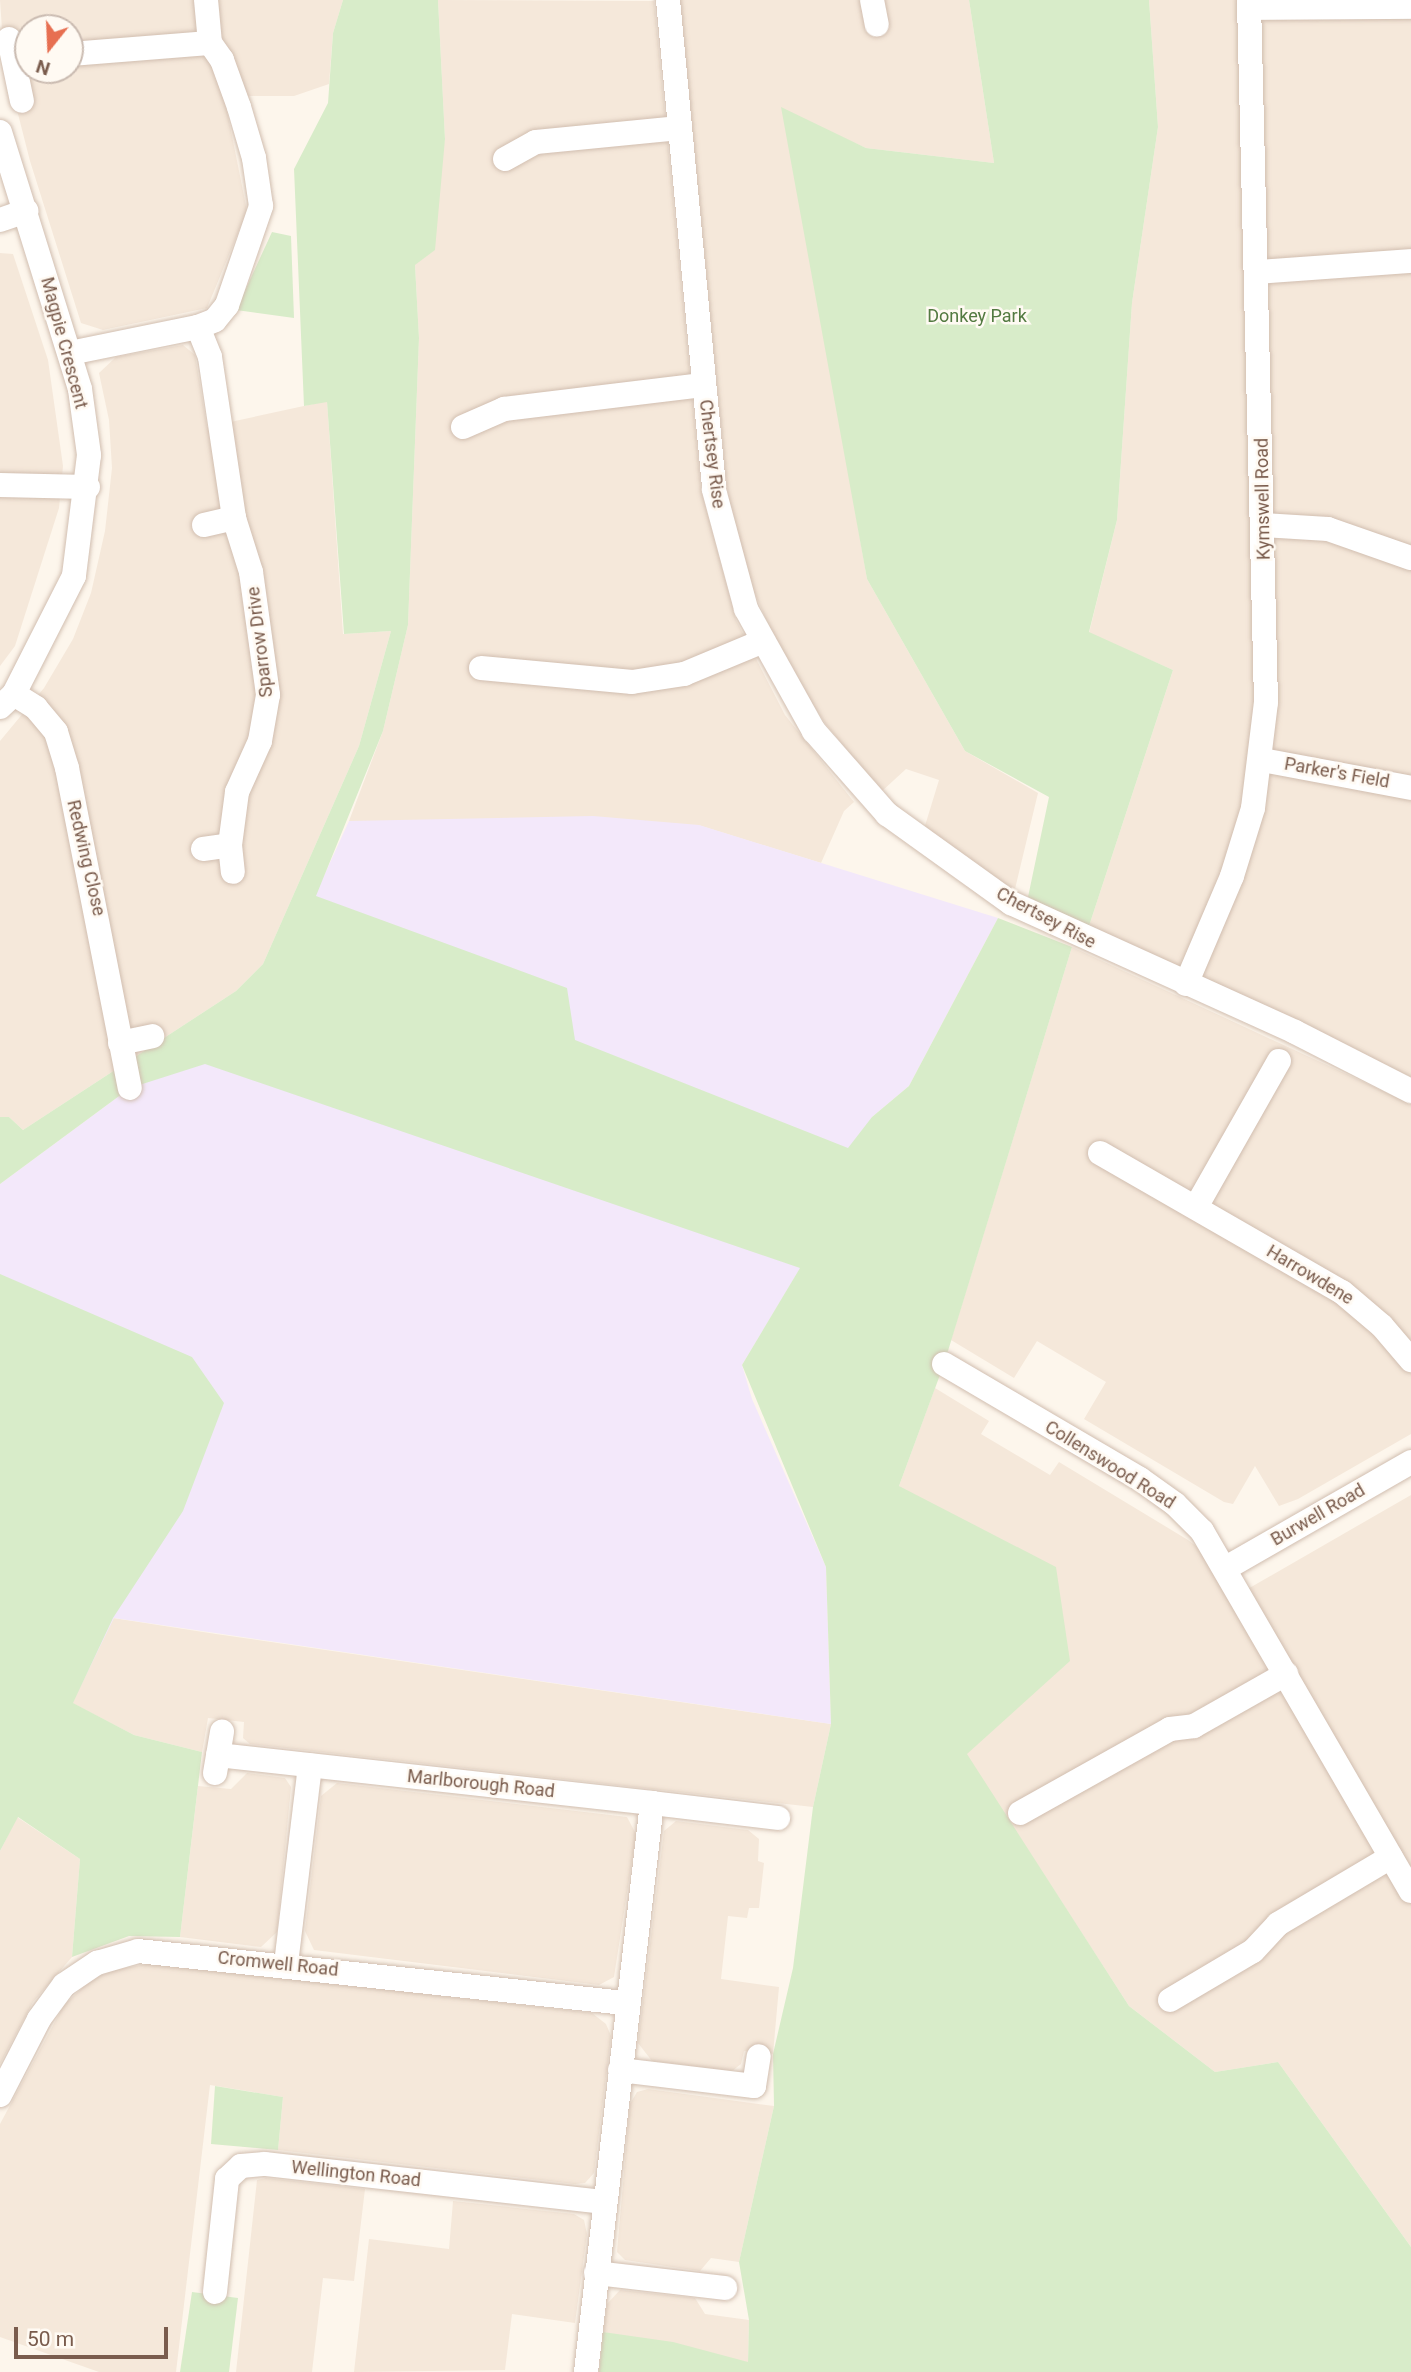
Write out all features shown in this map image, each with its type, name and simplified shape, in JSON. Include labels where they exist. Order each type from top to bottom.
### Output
[{"type":"street","points":[[70,353],[198,327],[215,320],[226,305],[261,205],[254,158],[239,107],[222,60],[210,43],[206,0]]},
{"type":"street","name":"Chertsey Rise","points":[[668,0],[703,385],[722,527],[761,642],[814,731],[887,814],[1011,903],[1411,1091]]},
{"type":"street","points":[[872,0],[877,25]]},
{"type":"street","points":[[1250,4],[1411,7]]},
{"type":"street","name":"Kymswell Road","points":[[1186,984],[1232,876],[1262,760],[1266,702],[1250,4]]},
{"type":"street","points":[[9,39],[14,49]]},
{"type":"street","points":[[84,53],[210,43]]},
{"type":"street","points":[[22,84],[22,101]]},
{"type":"street","points":[[505,159],[536,142],[679,128]]},
{"type":"street","name":"Magpie Crescent","points":[[0,132],[70,353],[86,425],[88,487],[74,576],[7,701]]},
{"type":"street","points":[[0,220],[26,211]]},
{"type":"street","points":[[1257,272],[1411,261]]},
{"type":"street","name":"Sparrow Drive","points":[[198,327],[214,377],[234,518],[251,572],[268,695],[260,741],[237,792],[230,845],[233,872]]},
{"type":"street","name":"Chertsey Rise","points":[[463,428],[503,409],[703,385]]},
{"type":"street","points":[[0,485],[88,487]]},
{"type":"street","points":[[204,525],[234,518]]},
{"type":"street","points":[[1264,525],[1328,529],[1411,558]]},
{"type":"street","points":[[481,668],[613,683],[643,681],[704,668],[761,642]]},
{"type":"street","name":"Redwing Close","points":[[7,701],[36,708],[55,732],[67,768],[102,926],[120,1043],[130,1088]]},
{"type":"street","name":"Parker's Field","points":[[1262,760],[1411,788]]},
{"type":"street","points":[[203,849],[230,845]]},
{"type":"street","points":[[120,1043],[152,1036]]},
{"type":"street","points":[[1196,1207],[1279,1061]]},
{"type":"street","name":"Harrowdene","points":[[1100,1153],[1342,1292],[1382,1326],[1411,1360]]},
{"type":"street","name":"Collenswood Road","points":[[944,1363],[1175,1504],[1202,1531],[1226,1568],[1411,1891]]},
{"type":"street","name":"Burwell Road","points":[[1226,1568],[1411,1462]]},
{"type":"street","points":[[1020,1813],[1170,1729],[1195,1726],[1286,1674]]},
{"type":"street","name":"Marlborough Road","points":[[219,1753],[778,1818]]},
{"type":"street","points":[[286,1964],[310,1765]]},
{"type":"street","points":[[586,2372],[652,1803]]},
{"type":"street","points":[[1170,2000],[1253,1951],[1278,1924],[1391,1857]]},
{"type":"street","name":"Cromwell Road","points":[[0,2095],[53,1999],[64,1985],[97,1963],[138,1951],[286,1964],[628,2003]]},
{"type":"street","points":[[620,2070],[754,2086],[759,2056]]},
{"type":"street","name":"Wellington Road","points":[[215,2292],[227,2179],[241,2166],[265,2164],[604,2202]]},
{"type":"street","points":[[596,2273],[725,2288]]},
{"type":"shaded area","points":[[0,0],[343,0],[333,33],[329,84],[294,96],[249,96],[226,106],[247,211],[207,308],[103,330],[81,323],[30,161],[4,59]]},
{"type":"shaded area","points":[[438,0],[654,1],[701,490],[736,620],[785,715],[854,802],[844,811],[821,863],[698,825],[349,821],[383,731],[408,625],[419,338],[415,265],[445,139]]},
{"type":"shaded area","points":[[680,0],[969,0],[994,163],[866,148],[830,132],[827,349],[867,579],[965,751],[1038,793],[1015,889],[967,864],[924,829],[939,780],[906,769],[881,792],[825,723],[784,660],[752,587],[732,523],[726,477]]},
{"type":"shaded area","points":[[1149,0],[1411,0],[1411,1077],[1089,926],[1173,670],[1089,633],[1117,520],[1132,303],[1158,127]]},
{"type":"shaded area","points":[[0,253],[13,254],[48,360],[63,466],[59,508],[15,646],[0,666]]},
{"type":"shaded area","points":[[183,345],[195,355],[207,427],[327,401],[343,634],[391,631],[359,746],[263,964],[236,991],[23,1130],[9,1117],[0,1117],[0,741],[44,688],[73,639],[91,593],[105,531],[112,468],[109,420],[99,373],[116,357]]},
{"type":"shaded area","points":[[593,816],[699,825],[998,918],[909,1086],[872,1117],[834,1212],[742,1365],[752,1399],[826,1567],[831,1724],[114,1618],[0,1851],[0,1184],[130,1088],[268,998],[349,821]]},
{"type":"shaded area","points":[[1072,947],[1411,1104],[1411,1434],[1298,1499],[1279,1506],[1255,1466],[1233,1504],[1224,1502],[1084,1419],[1106,1382],[1037,1341],[1014,1378],[951,1340]]},
{"type":"shaded area","points":[[935,1388],[989,1421],[981,1434],[1050,1475],[1059,1462],[1188,1540],[1205,1553],[1232,1598],[1411,1495],[1411,2247],[1278,2062],[1215,2072],[1129,2006],[966,1754],[1069,1661],[899,1486]]},
{"type":"shaded area","points":[[113,1618],[831,1724],[813,1807],[250,1744],[243,1738],[244,1722],[208,1718],[202,1752],[134,1735],[72,1703]]},
{"type":"shaded area","points":[[247,1773],[285,1778],[291,1787],[277,1932],[261,1947],[180,1937],[198,1786],[231,1789]]},
{"type":"shaded area","points":[[337,1783],[627,1817],[636,1834],[614,1977],[599,1985],[314,1950],[305,1931],[321,1796]]},
{"type":"shaded area","points":[[17,1817],[80,1859],[72,1957],[33,2002],[0,2064],[0,1851]]},
{"type":"shaded area","points":[[676,1821],[748,1830],[759,1839],[758,1861],[764,1863],[759,1908],[749,1908],[747,1918],[728,1916],[721,1979],[779,1987],[773,2054],[744,2051],[741,2064],[732,2071],[652,2061],[638,2043],[664,1831]]},
{"type":"shaded area","points":[[152,1963],[592,2013],[606,2024],[611,2036],[594,2173],[585,2183],[575,2184],[278,2150],[283,2097],[210,2085],[176,2372],[99,2372],[0,2337],[0,2124],[64,2005],[92,1979],[114,1970]]},
{"type":"shaded area","points":[[648,2089],[774,2106],[739,2262],[711,2258],[700,2271],[625,2260],[617,2252],[630,2104],[637,2092]]},
{"type":"shaded area","points":[[266,2178],[365,2189],[354,2281],[323,2278],[312,2372],[236,2372],[257,2180]]},
{"type":"shaded area","points":[[453,2201],[574,2214],[584,2220],[587,2234],[575,2323],[512,2314],[505,2370],[354,2372],[369,2239],[449,2249]]},
{"type":"shaded area","points":[[620,2290],[695,2298],[705,2314],[749,2320],[748,2363],[603,2332],[607,2304]]},
{"type":"green space","points":[[343,0],[438,0],[445,139],[435,250],[415,265],[419,338],[408,625],[383,731],[316,896],[567,988],[575,1040],[848,1148],[872,1117],[909,1086],[998,918],[1072,947],[944,1364],[899,1486],[1056,1567],[1070,1661],[967,1754],[1129,2006],[1215,2072],[1278,2062],[1411,2247],[1411,2372],[599,2372],[603,2332],[673,2342],[748,2362],[749,2320],[739,2262],[774,2106],[773,2054],[793,1968],[813,1807],[831,1724],[826,1567],[742,1365],[800,1268],[205,1064],[130,1088],[0,1184],[0,1117],[9,1117],[23,1130],[236,991],[263,964],[359,746],[391,631],[344,634],[327,402],[304,406],[294,169],[328,103],[333,33]]},
{"type":"green space","name":"Donkey Park","points":[[969,0],[1149,0],[1158,127],[1132,303],[1117,520],[1089,632],[1173,670],[1089,926],[1028,897],[1049,797],[965,751],[867,579],[781,107],[866,148],[994,163]]},
{"type":"green space","points":[[272,232],[291,236],[294,318],[236,310]]},
{"type":"green space","points":[[0,1274],[192,1357],[224,1403],[183,1511],[113,1618],[73,1703],[134,1735],[202,1752],[180,1937],[129,1936],[72,1957],[80,1859],[18,1817],[0,1851]]},
{"type":"green space","points":[[215,2086],[283,2097],[278,2150],[211,2144]]},
{"type":"green space","points":[[192,2292],[238,2298],[229,2372],[180,2372]]}]
